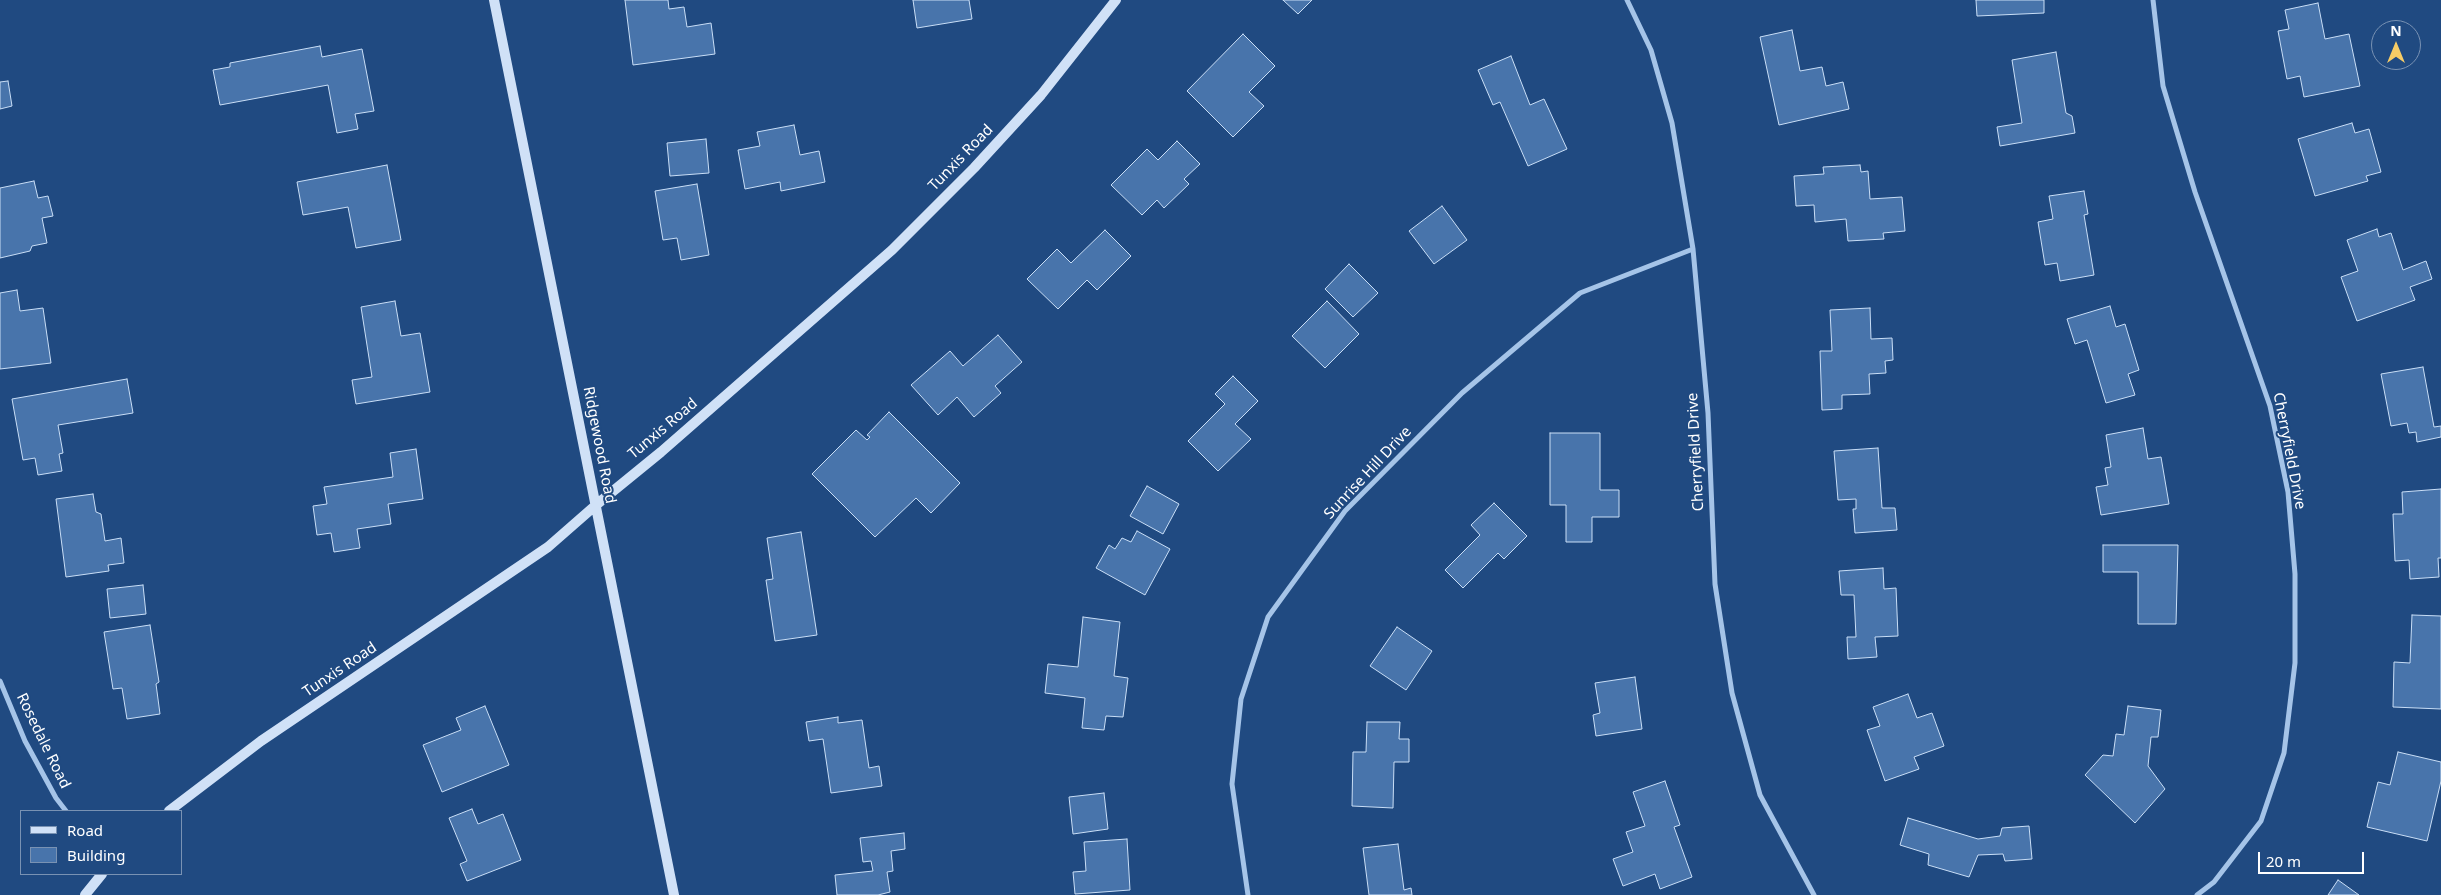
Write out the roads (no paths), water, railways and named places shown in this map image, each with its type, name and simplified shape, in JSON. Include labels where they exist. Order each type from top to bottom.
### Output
[{"type":"street","name":"Ridgewood Road","points":[[494,0],[674,895]]},
{"type":"street","name":"Cherryfield Drive","points":[[1627,0],[1651,50],[1672,123],[1693,249],[1708,413],[1715,584],[1732,693],[1760,795],[1814,895]]},
{"type":"street","name":"Cherryfield Drive","points":[[2152,0],[2163,86],[2168,104],[2194,192],[2270,406],[2288,492],[2295,574],[2295,663],[2284,753],[2261,821],[2214,882],[2197,895]]},
{"type":"street","name":"Tunxis Road","points":[[170,810],[261,741],[548,546],[661,452],[892,250],[974,168],[1041,94],[1114,1]]},
{"type":"street","name":"Sunrise Hill Drive","points":[[1248,895],[1232,784],[1241,699],[1268,617],[1345,511],[1462,393],[1580,293],[1693,249]]},
{"type":"street","name":"Rosedale Road","points":[[0,681],[25,741],[56,798],[65,810]]},
{"type":"street","points":[[85,895],[101,875]]}]
